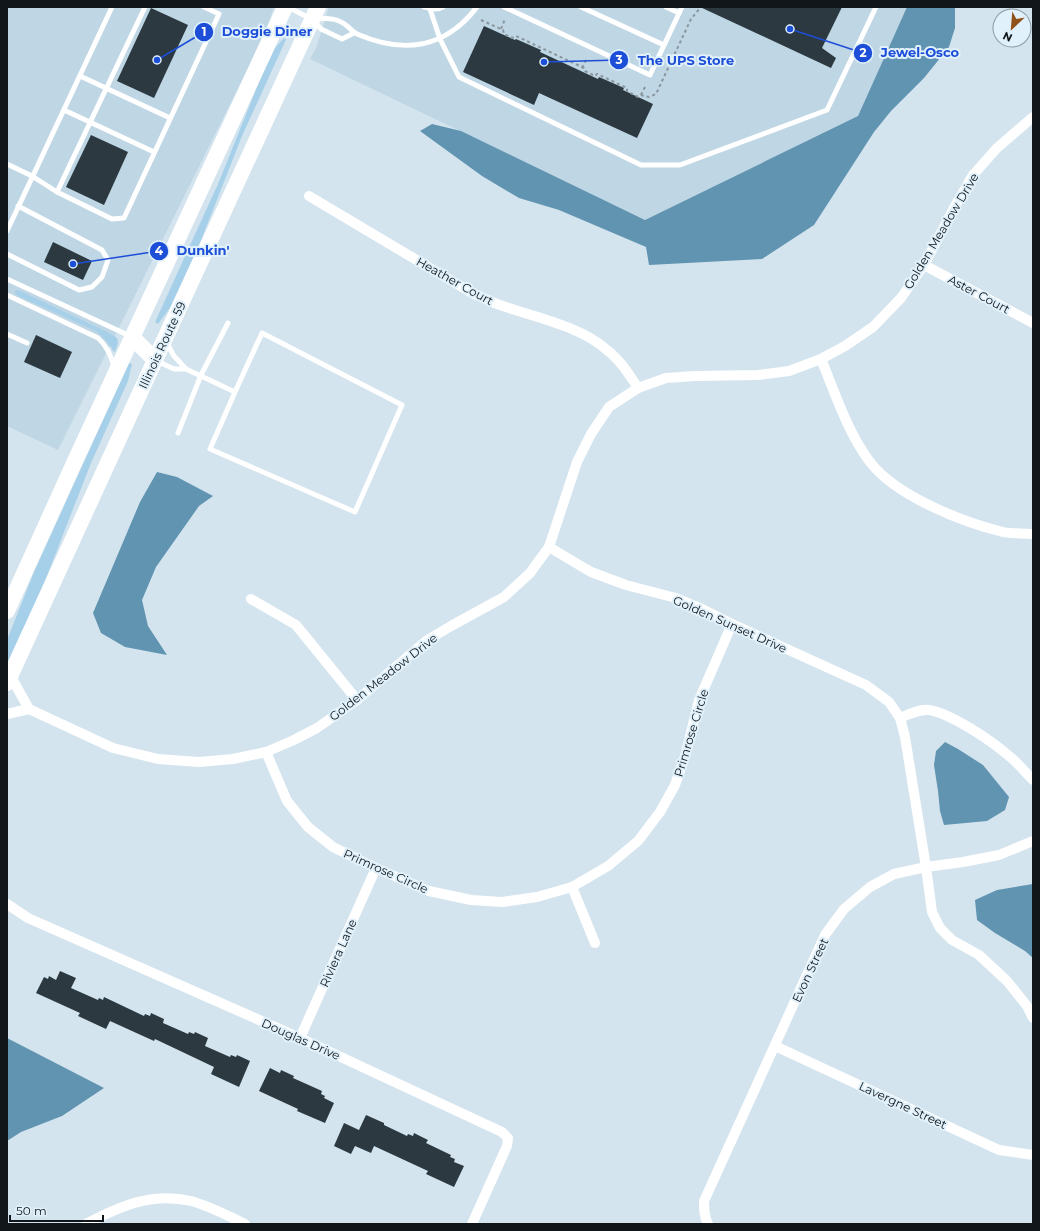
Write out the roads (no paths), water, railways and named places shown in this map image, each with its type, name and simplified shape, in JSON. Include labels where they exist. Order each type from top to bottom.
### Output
[{"type":"main road","points":[[7,611],[132,337],[286,7]]},
{"type":"main road","name":"Illinois Route 59","points":[[9,679],[166,334],[316,13]]},
{"type":"main road","points":[[132,337],[155,360]]},
{"type":"street","name":"Golden Meadow Drive","points":[[29,709],[113,748],[158,759],[199,762],[218,761],[266,752],[294,740],[316,728],[357,700],[426,641],[504,597],[530,573],[549,547],[577,462],[591,434],[609,408],[638,388],[666,378],[758,375],[789,371],[821,359],[845,346],[873,326],[901,298],[924,265],[973,175],[997,148],[1033,117]]},
{"type":"street","name":"Heather Court","points":[[309,196],[472,293],[499,305],[567,327],[587,337],[607,349],[624,367],[638,388]]},
{"type":"street","name":"Aster Court","points":[[924,265],[1033,323]]},
{"type":"street","points":[[821,359],[854,437],[871,463],[890,482],[921,502],[971,522],[1004,532],[1033,534]]},
{"type":"street","name":"Golden Sunset Drive","points":[[549,547],[591,572],[626,585],[676,598],[700,608],[866,685],[889,702],[900,718],[905,737],[932,912],[940,928],[952,940],[979,955],[1007,981],[1027,1006],[1033,1018]]},
{"type":"street","points":[[251,600],[296,625],[357,700]]},
{"type":"street","name":"Primrose Circle","points":[[266,752],[287,801],[308,827],[333,847],[429,891],[471,900],[502,902],[537,897],[572,887],[608,866],[638,841],[660,812],[675,785],[686,753],[699,700],[732,624]]},
{"type":"street","points":[[7,714],[29,709],[9,679]]},
{"type":"street","points":[[900,718],[912,712],[928,710],[948,717],[973,730],[1009,756],[1033,780]]},
{"type":"street","name":"Evon Street","points":[[707,1223],[704,1211],[704,1201],[826,935],[844,909],[870,886],[894,874],[998,855],[1033,841]]},
{"type":"street","name":"Riviera Lane","points":[[300,1038],[376,868]]},
{"type":"street","points":[[572,887],[594,943]]},
{"type":"street","name":"Douglas Drive","points":[[7,904],[28,918],[300,1038],[502,1132],[508,1138],[507,1146],[472,1224]]},
{"type":"street","name":"Lavergne Street","points":[[775,1046],[999,1150],[1033,1155]]},
{"type":"street","points":[[86,1224],[112,1211],[138,1201],[164,1198],[191,1201],[216,1210],[245,1224]]},
{"type":"lane","points":[[7,231],[112,7]]},
{"type":"lane","points":[[57,192],[146,7]]},
{"type":"lane","points":[[7,164],[32,176],[57,192],[112,219],[124,218],[219,14],[204,7]]},
{"type":"lane","points":[[286,7],[316,13],[331,18],[347,25],[354,33],[378,42],[399,46],[419,45],[440,39],[468,18],[477,7]]},
{"type":"lane","points":[[443,7],[427,8],[440,39],[459,77],[641,165],[680,165],[827,110],[876,7]]},
{"type":"lane","points":[[504,7],[650,75],[682,7]]},
{"type":"lane","points":[[581,7],[664,45]]},
{"type":"lane","points":[[666,7],[679,13]]},
{"type":"lane","points":[[316,13],[320,29],[342,39],[354,33]]},
{"type":"lane","points":[[80,76],[170,118]]},
{"type":"lane","points":[[64,110],[154,152]]},
{"type":"lane","points":[[7,254],[79,290],[92,287],[102,277],[108,260],[102,250],[18,206]]},
{"type":"lane","points":[[7,279],[132,337]]},
{"type":"lane","points":[[7,295],[98,338],[104,343],[109,351],[116,374]]},
{"type":"lane","points":[[178,433],[201,376],[228,323]]},
{"type":"lane","points":[[262,333],[402,405],[355,512],[210,449],[234,392],[262,333]]},
{"type":"lane","points":[[7,334],[27,343]]},
{"type":"lane","points":[[166,334],[169,347],[174,356],[186,369],[234,392]]},
{"type":"lane","points":[[155,360],[174,369],[186,369]]},
{"type":"place","name":"Jewel-Osco","points":[[790,29]]},
{"type":"place","name":"Doggie Diner","points":[[157,60]]},
{"type":"place","name":"The UPS Store","points":[[544,62]]},
{"type":"place","name":"Dunkin'","points":[[73,264]]}]
